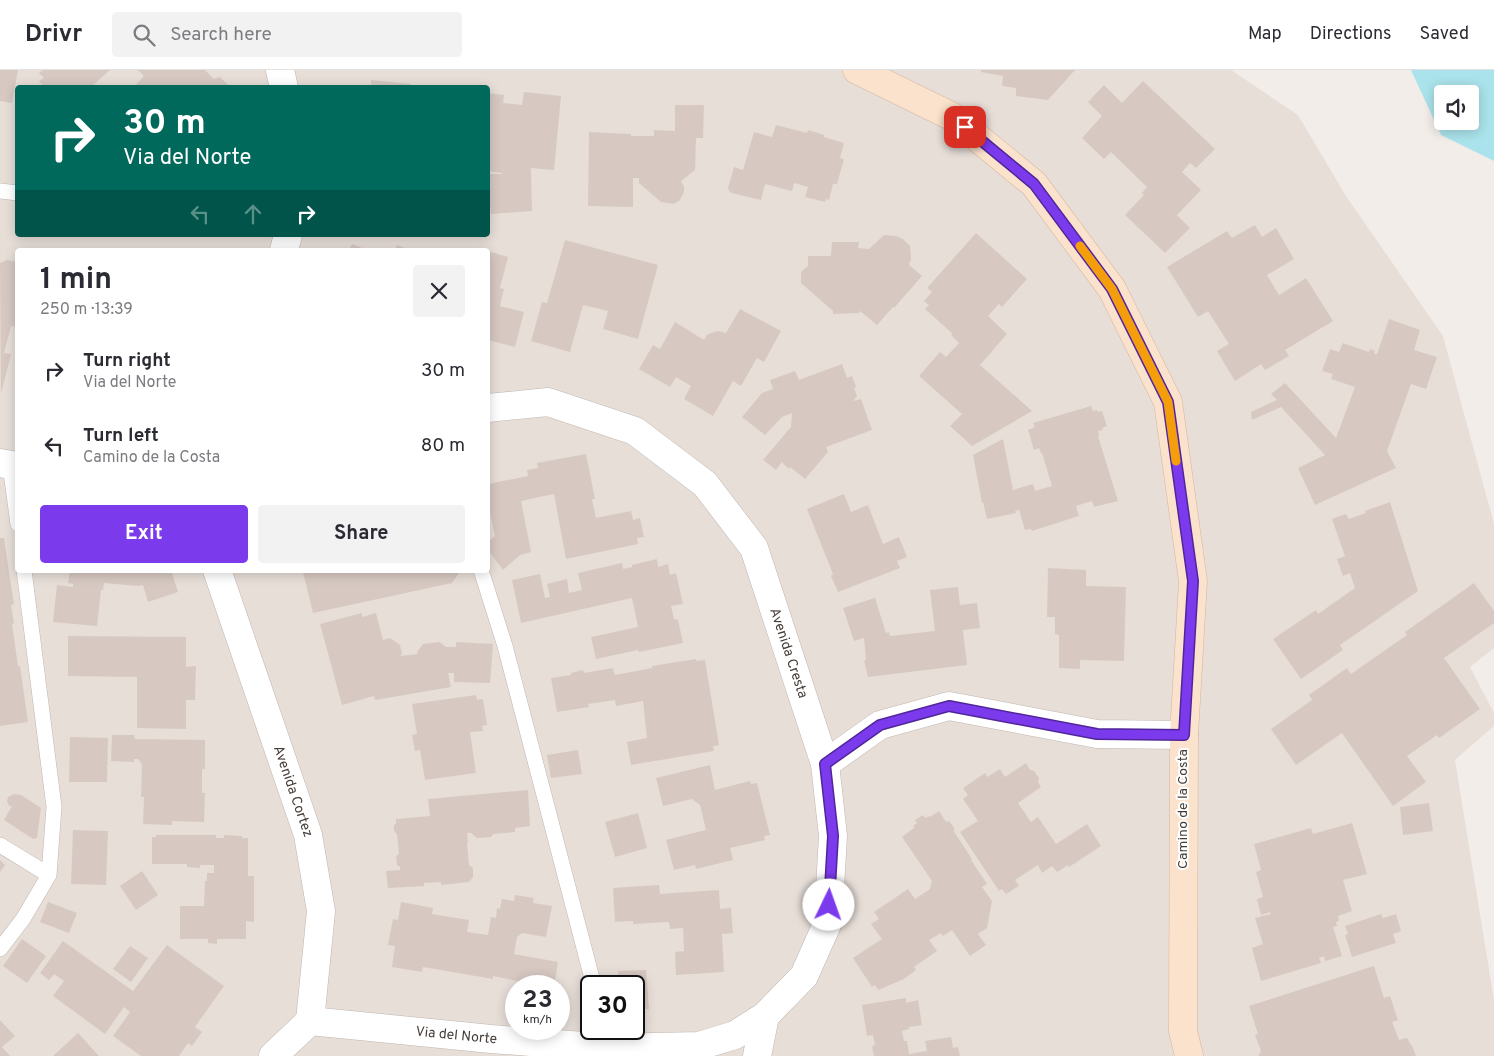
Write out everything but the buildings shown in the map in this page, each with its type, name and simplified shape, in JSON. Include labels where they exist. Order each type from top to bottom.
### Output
[{"type":"street","points":[[280,70],[283,85]]},
{"type":"street","name":"Camino de la Costa","points":[[857,70],[951,116],[1034,184],[1112,289],[1168,402],[1193,581],[1184,735],[1183,1031],[1189,1056]]},
{"type":"street","name":"Avenida Cresta","points":[[490,408],[548,402],[635,431],[705,484],[754,548],[825,764],[833,836],[828,922],[804,976],[765,1016]]},
{"type":"street","name":"Avenida Cortez","points":[[218,573],[308,835],[321,911],[310,1020]]},
{"type":"street","points":[[825,764],[880,725],[949,706],[1097,734],[1184,735]]},
{"type":"street","points":[[757,1056],[765,1016]]},
{"type":"street","name":"Via del Norte","points":[[620,1040],[700,1046],[735,1035],[765,1016]]},
{"type":"street","points":[[274,1056],[310,1020]]},
{"type":"street","name":"Via del Norte","points":[[310,1020],[491,1038],[580,1039]]},
{"type":"lane","points":[[0,191],[15,194]]},
{"type":"lane","points":[[9,465],[15,504]]},
{"type":"lane","points":[[0,949],[23,919],[49,875],[54,807],[24,573]]},
{"type":"lane","points":[[482,573],[505,646],[591,975]]},
{"type":"lane","points":[[0,845],[49,875]]},
{"type":"shaded area","points":[[0,70],[1231,70],[1298,115],[1346,196],[1443,336],[1494,524],[1494,648],[1470,667],[1494,713],[1494,726],[1455,760],[1494,1000],[1494,1056],[0,1056]]},
{"type":"water","points":[[1411,70],[1494,70],[1494,161],[1441,135],[1439,130],[1479,130],[1479,85],[1434,85],[1434,120]]},
{"type":"slow traffic","points":[[1080,246],[1112,289],[1168,402],[1176,461]]},
{"type":"route","points":[[829,905],[833,836],[825,764],[880,725],[949,706],[1097,734],[1184,735],[1193,581],[1168,402],[1112,289],[1034,184],[965,127]]}]
